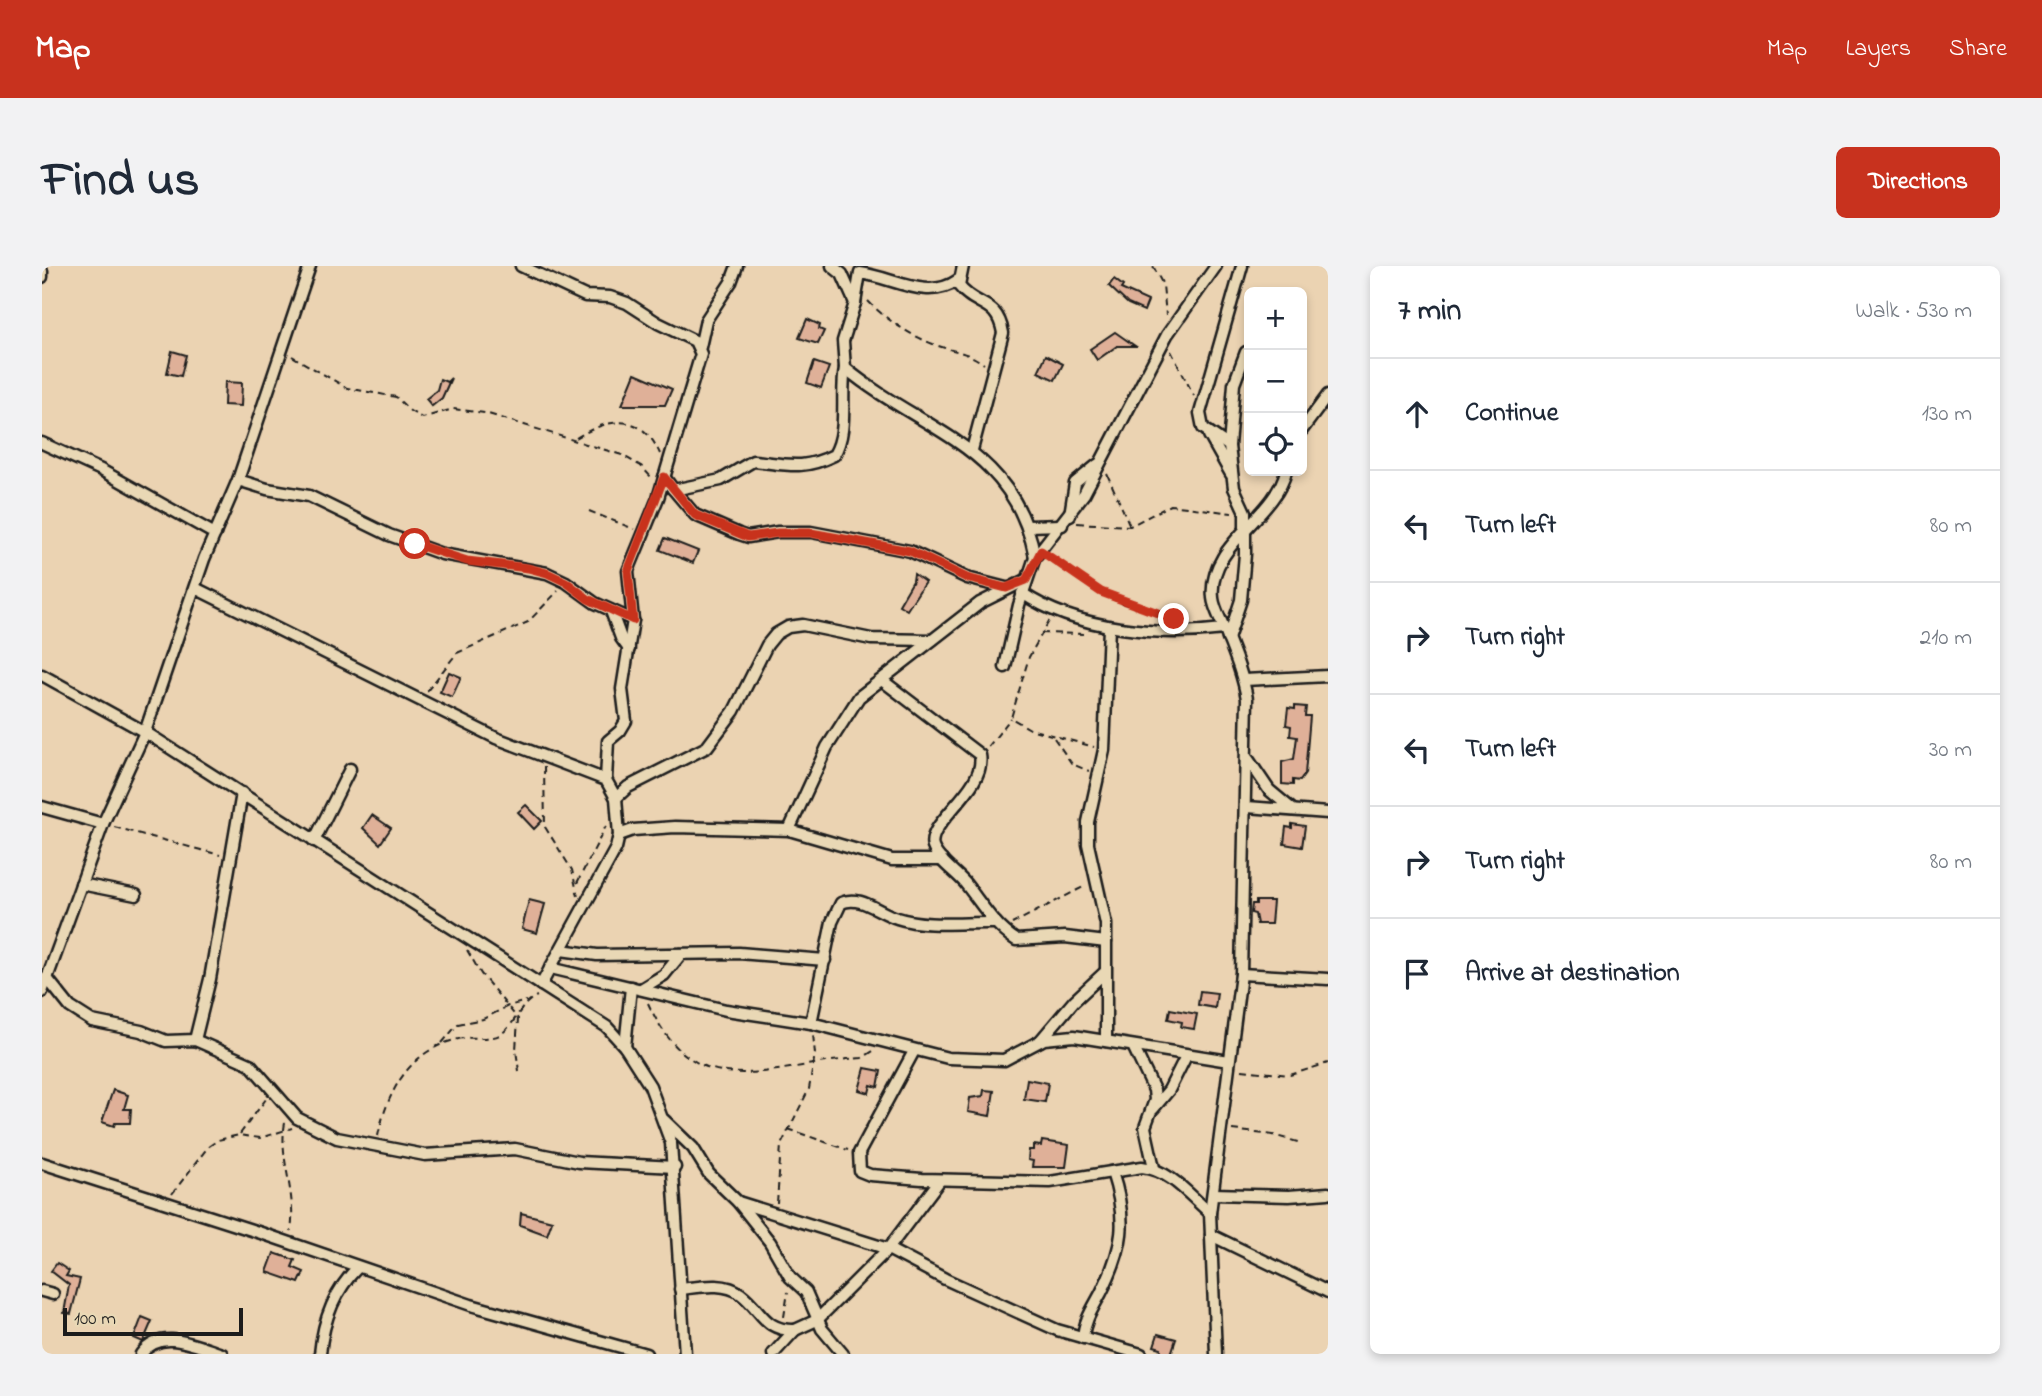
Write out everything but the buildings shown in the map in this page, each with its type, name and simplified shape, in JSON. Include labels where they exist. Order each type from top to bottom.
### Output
[{"type":"street","points":[[42,992],[103,824],[145,733],[195,588],[238,480],[310,266]]},
{"type":"street","points":[[521,266],[585,296],[618,299],[695,341],[700,347]]},
{"type":"street","points":[[541,985],[610,861],[619,835],[616,798],[606,780],[608,741],[620,731],[626,721],[622,689],[633,620],[628,571],[665,474],[700,362],[700,347],[706,320],[731,282],[737,266]]},
{"type":"street","points":[[832,266],[842,274],[855,303]]},
{"type":"street","points":[[673,489],[720,480],[753,461],[788,467],[822,461],[834,455],[842,431],[841,387],[845,368],[843,341],[855,303],[861,269],[923,290],[942,288],[958,280],[963,266]]},
{"type":"street","points":[[1005,667],[1022,593],[1038,554],[1070,516],[1167,335],[1216,266]]},
{"type":"street","points":[[1226,634],[1236,621],[1245,576],[1245,512],[1232,477],[1201,424],[1200,414],[1242,266]]},
{"type":"street","points":[[42,271],[42,277]]},
{"type":"street","points":[[958,280],[963,291],[994,309],[1001,320],[1003,333],[997,365],[972,450]]},
{"type":"street","points":[[1232,477],[1229,446],[1234,384],[1244,357]]},
{"type":"street","points":[[845,368],[897,407],[972,450],[1004,482],[1028,526],[1038,554]]},
{"type":"street","points":[[1307,422],[1328,395]]},
{"type":"street","points":[[1207,432],[1229,446]]},
{"type":"street","points":[[42,443],[101,470],[215,534]]},
{"type":"street","points":[[665,474],[673,489],[702,520],[739,534],[748,537],[811,533],[910,551],[967,578],[1006,588]]},
{"type":"street","points":[[1216,1354],[1210,1213],[1241,974],[1247,807],[1247,699],[1244,680],[1214,606],[1213,586],[1223,559],[1244,531],[1270,504],[1284,476]]},
{"type":"street","points":[[238,480],[267,489],[309,496],[390,535],[442,554],[479,563],[528,568],[566,582],[588,599],[633,620]]},
{"type":"street","points":[[1028,526],[1062,526]]},
{"type":"street","points":[[789,830],[815,770],[852,705],[980,603],[1026,580]]},
{"type":"street","points":[[195,588],[423,699],[496,738],[606,780]]},
{"type":"street","points":[[1022,593],[1106,627],[1226,634]]},
{"type":"street","points":[[611,611],[621,638],[629,649]]},
{"type":"street","points":[[616,798],[628,787],[707,747],[734,711],[767,645],[776,634],[788,627],[803,625],[871,639],[932,640]]},
{"type":"street","points":[[1106,627],[1104,750],[1088,822],[1088,845],[1094,881],[1103,907],[1106,942],[1106,1041]]},
{"type":"street","points":[[42,675],[145,733],[242,793],[607,1027],[625,1048],[650,1086],[663,1120],[675,1167],[673,1193],[685,1354]]},
{"type":"street","points":[[1244,680],[1328,676]]},
{"type":"street","points":[[883,681],[980,755],[982,762],[970,788],[933,836],[933,847],[942,860],[955,871],[1000,927],[1020,941],[1054,936],[1106,942]]},
{"type":"street","points":[[1246,756],[1269,790],[1293,810]]},
{"type":"street","points":[[314,841],[350,769]]},
{"type":"street","points":[[195,1040],[211,979],[242,793]]},
{"type":"street","points":[[42,807],[103,824]]},
{"type":"street","points":[[1247,807],[1328,813]]},
{"type":"street","points":[[619,835],[646,829],[675,827],[789,830],[892,860],[942,860]]},
{"type":"street","points":[[81,884],[136,895]]},
{"type":"street","points":[[811,1023],[835,912],[846,900],[863,902],[894,917],[919,923],[1000,927]]},
{"type":"street","points":[[561,950],[597,955],[739,953],[825,960]]},
{"type":"street","points":[[636,988],[664,975],[681,954]]},
{"type":"street","points":[[550,968],[726,1010],[811,1023],[948,1058],[1004,1060],[1039,1041],[1056,1036],[1106,1041],[1229,1062]]},
{"type":"street","points":[[1039,1041],[1074,1001],[1104,973]]},
{"type":"street","points":[[1241,974],[1328,979]]},
{"type":"street","points":[[46,977],[70,1007],[92,1021],[141,1031],[166,1041],[195,1040],[250,1064],[297,1118],[328,1135],[376,1146],[443,1156],[515,1149],[579,1162],[675,1167]]},
{"type":"street","points":[[625,1048],[636,988]]},
{"type":"street","points":[[1133,1046],[1154,1090],[1146,1127],[1154,1168]]},
{"type":"street","points":[[914,1051],[859,1153],[860,1171],[870,1175],[940,1180],[1050,1182],[1142,1167],[1154,1168],[1210,1213]]},
{"type":"street","points":[[1151,1112],[1169,1090],[1186,1056]]},
{"type":"street","points":[[663,1120],[699,1156],[709,1174],[738,1202],[770,1242],[790,1277],[806,1292],[817,1320],[843,1354]]},
{"type":"street","points":[[42,1163],[289,1243],[471,1306],[646,1354]]},
{"type":"street","points":[[1083,1338],[1087,1320],[1118,1256],[1122,1234],[1123,1213],[1112,1172]]},
{"type":"street","points":[[773,1354],[795,1330],[817,1320],[888,1249],[940,1180]]},
{"type":"street","points":[[1213,1194],[1289,1196],[1328,1193]]},
{"type":"street","points":[[738,1202],[776,1211],[888,1249],[945,1279],[1057,1330],[1142,1354]]},
{"type":"street","points":[[1211,1235],[1328,1293]]},
{"type":"street","points":[[320,1354],[334,1300],[344,1281],[358,1267]]},
{"type":"street","points":[[680,1289],[715,1286],[730,1289],[741,1294],[767,1324],[783,1330],[795,1330]]},
{"type":"street","points":[[42,1291],[53,1294]]},
{"type":"street","points":[[141,1354],[152,1343],[163,1339],[222,1354]]},
{"type":"path","points":[[1153,266],[1166,294],[1167,335],[1173,356],[1200,414]]},
{"type":"path","points":[[858,290],[879,313],[927,341],[965,351],[984,364],[997,365]]},
{"type":"path","points":[[281,352],[304,361],[347,387],[396,397],[422,418],[467,409],[575,439],[630,458],[660,488]]},
{"type":"path","points":[[575,439],[608,422],[626,422],[647,432],[653,440],[665,474]]},
{"type":"path","points":[[1101,460],[1130,526]]},
{"type":"path","points":[[1062,526],[1082,522],[1130,526],[1171,505],[1218,513],[1245,512]]},
{"type":"path","points":[[589,510],[626,523],[643,536]]},
{"type":"path","points":[[1038,554],[1110,597],[1182,622]]},
{"type":"path","points":[[423,699],[432,682],[457,653],[528,622],[566,582]]},
{"type":"path","points":[[980,755],[1011,718],[1022,674],[1040,634],[1059,610]]},
{"type":"path","points":[[1040,634],[1084,635],[1106,627]]},
{"type":"path","points":[[1011,718],[1014,722],[1054,737],[1104,750]]},
{"type":"path","points":[[1054,737],[1072,764],[1100,773]]},
{"type":"path","points":[[545,755],[542,798],[545,827],[572,870],[577,884],[577,918]]},
{"type":"path","points":[[577,884],[597,839],[618,814]]},
{"type":"path","points":[[103,824],[231,859]]},
{"type":"path","points":[[1000,927],[1094,881]]},
{"type":"path","points":[[462,935],[474,963],[518,1018],[516,1050],[519,1072]]},
{"type":"path","points":[[636,988],[673,1044],[699,1065],[715,1072],[737,1075],[868,1056],[876,1048],[879,1039]]},
{"type":"path","points":[[441,1044],[458,1024],[483,1019],[508,1006],[528,1001],[551,990]]},
{"type":"path","points":[[376,1146],[388,1103],[408,1068],[429,1048],[498,1036],[518,1018],[528,1001]]},
{"type":"path","points":[[776,1211],[781,1145],[787,1128],[806,1097],[814,1065],[811,1023]]},
{"type":"path","points":[[1229,1062],[1250,1073],[1279,1076],[1328,1063]]},
{"type":"path","points":[[239,1135],[255,1110],[276,1092]]},
{"type":"path","points":[[165,1203],[208,1147],[218,1140],[239,1135],[260,1138],[284,1130],[314,1125]]},
{"type":"path","points":[[787,1128],[859,1153]]},
{"type":"path","points":[[1221,1129],[1257,1132],[1301,1143]]},
{"type":"path","points":[[284,1130],[283,1150],[293,1202],[289,1243]]},
{"type":"path","points":[[783,1330],[790,1277]]},
{"type":"route","points":[[415,544],[467,561],[528,568],[547,573],[566,582],[588,599],[633,620],[628,571],[652,515],[664,477],[695,515],[748,537],[792,532],[811,533],[910,551],[967,578],[1006,588],[1026,580],[1035,557],[1041,551],[1101,592],[1119,601],[1174,619]]}]
